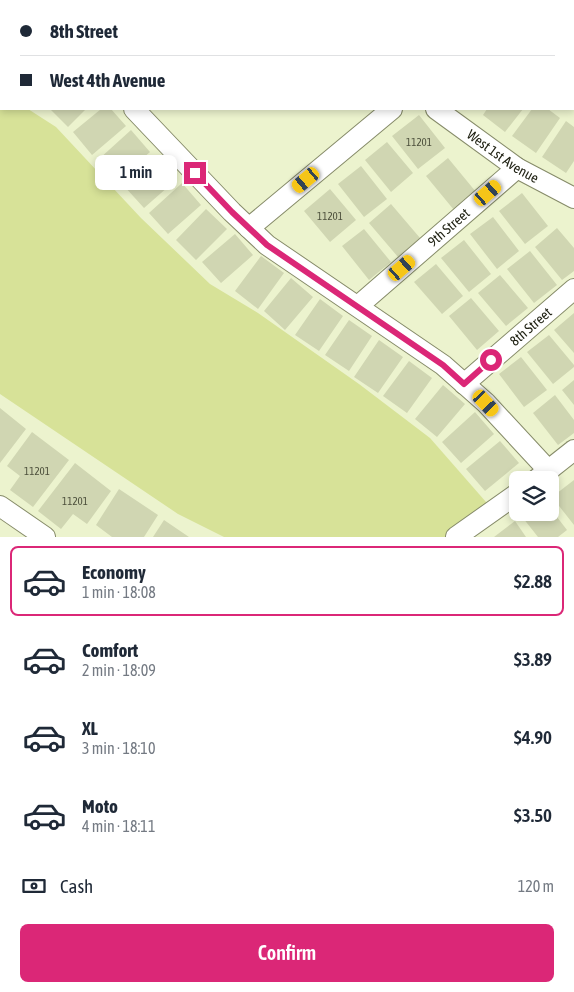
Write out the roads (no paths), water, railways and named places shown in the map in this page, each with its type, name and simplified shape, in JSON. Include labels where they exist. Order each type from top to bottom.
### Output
[{"type":"street","points":[[135,110],[267,245],[443,365],[486,403],[539,471]]},
{"type":"street","points":[[249,228],[391,110]]},
{"type":"street","name":"West 1st Avenue","points":[[437,110],[517,168],[574,198]]},
{"type":"street","name":"9th Street","points":[[358,306],[517,168]]},
{"type":"street","name":"8th Street","points":[[464,384],[574,289]]},
{"type":"street","points":[[547,471],[574,450]]},
{"type":"street","points":[[456,537],[509,499]]},
{"type":"street","points":[[0,506],[45,537]]}]
